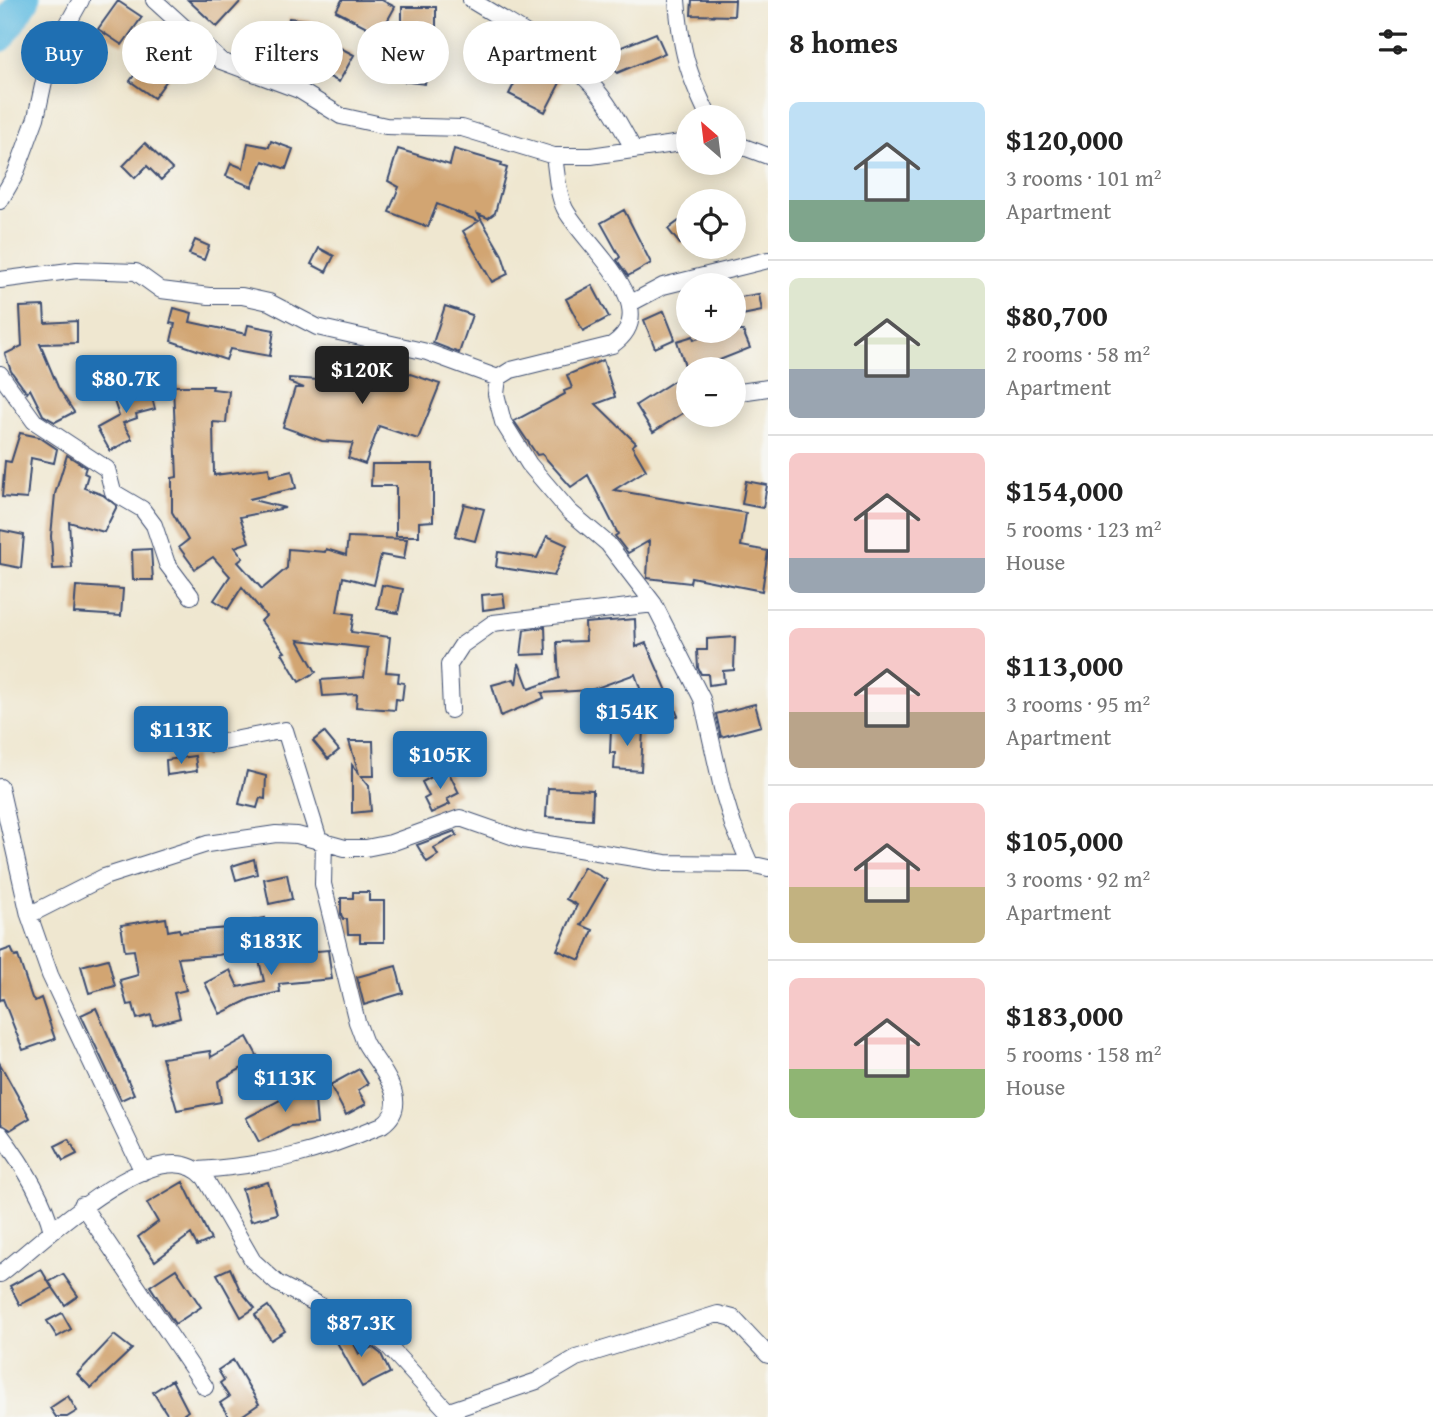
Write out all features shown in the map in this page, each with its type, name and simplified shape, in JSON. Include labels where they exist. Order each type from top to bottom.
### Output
[{"type":"street","points":[[0,201],[15,175],[36,118],[56,45],[81,0]]},
{"type":"street","points":[[154,0],[221,61],[299,90],[341,116],[386,126],[462,128],[554,156],[591,156],[676,144]]},
{"type":"street","points":[[471,0],[565,59],[592,85],[611,109],[634,150]]},
{"type":"street","points":[[677,0],[680,43],[693,84],[703,105]]},
{"type":"street","points":[[746,148],[768,156]]},
{"type":"street","points":[[498,378],[511,370],[612,345],[625,337],[632,322],[631,303],[616,276],[566,212],[560,196],[554,156]]},
{"type":"street","points":[[631,303],[663,286],[768,260]]},
{"type":"street","points":[[0,279],[77,270],[136,272],[161,290],[209,296],[242,296],[269,302],[317,327],[427,352],[498,378]]},
{"type":"street","points":[[0,374],[34,421],[107,469],[113,492],[142,509],[154,524],[167,564],[191,596]]},
{"type":"street","points":[[498,378],[496,394],[503,422],[529,464],[569,511],[608,544],[654,604],[702,699],[726,800],[750,864]]},
{"type":"street","points":[[746,391],[768,388]]},
{"type":"street","points":[[452,710],[449,665],[462,645],[493,623],[654,604]]},
{"type":"street","points":[[0,1274],[82,1205],[143,1172],[168,1164],[182,1164],[198,1170],[250,1166],[316,1152],[382,1125],[388,1121],[392,1112],[393,1086],[366,1043],[357,1022],[323,884],[322,841],[285,730],[213,744]]},
{"type":"street","points":[[0,787],[29,915],[66,1015],[143,1172]]},
{"type":"street","points":[[29,915],[104,877],[207,844],[276,834],[322,841],[345,848],[366,848],[391,843],[460,818],[523,840],[665,863],[750,864],[768,868]]},
{"type":"street","points":[[0,1133],[21,1162],[45,1208],[52,1231]]},
{"type":"street","points":[[198,1170],[253,1261],[277,1283],[368,1331],[388,1346],[451,1414],[537,1381],[576,1358],[718,1314],[733,1318],[768,1355]]},
{"type":"street","points":[[82,1205],[205,1387]]},
{"type":"building","points":[[188,0],[242,0],[217,27],[217,21],[211,21]]},
{"type":"building","points":[[342,0],[382,0],[395,7],[387,21],[357,22],[336,11]]},
{"type":"building","points":[[692,0],[735,0],[734,16],[691,15]]},
{"type":"building","points":[[118,1],[142,17],[139,21],[122,21],[122,45],[108,36],[108,21],[104,21]]},
{"type":"building","points":[[402,7],[436,7],[436,21],[402,21]]},
{"type":"building","points":[[289,18],[314,21],[289,21]]},
{"type":"building","points":[[656,33],[665,53],[621,71],[621,47]]},
{"type":"building","points":[[343,49],[354,55],[343,75]]},
{"type":"building","points":[[134,84],[164,84],[154,98]]},
{"type":"building","points":[[514,84],[559,84],[545,112],[509,94]]},
{"type":"building","points":[[271,141],[293,149],[286,169],[263,161],[252,187],[226,176],[231,163],[243,168],[248,143],[269,147]]},
{"type":"building","points":[[145,143],[172,169],[161,180],[147,166],[135,178],[123,166]]},
{"type":"building","points":[[398,149],[450,165],[454,149],[502,163],[501,166],[507,168],[495,213],[488,218],[478,214],[502,255],[508,274],[492,282],[463,231],[479,221],[437,204],[428,227],[389,212],[399,187],[388,181]]},
{"type":"building","points":[[624,210],[651,263],[628,276],[617,260],[620,257],[601,223]]},
{"type":"building","points":[[676,223],[676,239],[668,229]]},
{"type":"building","points":[[195,240],[209,246],[204,260],[189,254]]},
{"type":"building","points":[[319,248],[334,256],[326,272],[311,264]]},
{"type":"building","points":[[592,285],[609,317],[583,331],[566,299]]},
{"type":"building","points":[[759,294],[762,311],[746,314],[746,296]]},
{"type":"building","points":[[44,306],[45,323],[77,321],[77,343],[40,344],[58,387],[74,412],[55,422],[43,415],[30,389],[27,393],[11,371],[5,354],[22,346],[20,307]]},
{"type":"building","points":[[445,306],[472,315],[459,353],[433,343]]},
{"type":"building","points":[[174,308],[192,313],[190,322],[246,334],[248,325],[274,330],[270,356],[230,349],[226,360],[171,341],[175,324],[170,323]]},
{"type":"building","points":[[664,311],[675,339],[655,348],[644,320]]},
{"type":"building","points":[[746,338],[750,348],[727,357],[682,357],[678,343],[746,343]]},
{"type":"building","points":[[370,352],[400,357],[395,369],[440,384],[418,439],[379,426],[365,464],[348,458],[353,443],[322,441],[283,427],[295,388],[304,388],[289,382],[289,378],[363,383]]},
{"type":"building","points":[[603,360],[615,397],[596,404],[636,443],[632,446],[646,470],[614,490],[746,513],[741,546],[768,551],[762,591],[691,577],[690,583],[647,578],[649,541],[628,553],[615,536],[618,534],[588,475],[571,487],[542,454],[537,455],[514,421],[572,388],[567,375]]},
{"type":"building","points":[[676,380],[676,418],[653,432],[636,405]]},
{"type":"building","points":[[130,386],[131,390],[149,386],[155,409],[136,414],[137,418],[123,423],[132,439],[110,451],[97,428],[119,416],[114,401],[119,400],[116,390]]},
{"type":"building","points":[[173,386],[213,386],[212,389],[229,391],[226,423],[213,422],[214,475],[269,468],[270,476],[292,471],[296,488],[249,499],[285,508],[240,517],[249,542],[235,547],[243,558],[238,562],[262,589],[287,568],[288,549],[325,552],[326,549],[346,555],[348,537],[407,539],[404,559],[381,555],[374,585],[343,577],[337,612],[354,614],[351,632],[390,637],[386,672],[399,673],[398,682],[404,683],[402,700],[396,699],[395,710],[356,707],[357,694],[323,696],[321,680],[364,677],[368,648],[298,640],[316,672],[299,682],[282,653],[285,652],[261,621],[266,616],[242,587],[228,609],[214,600],[230,576],[213,557],[195,569],[179,547],[188,540],[172,512],[172,478],[177,477]]},
{"type":"building","points":[[20,433],[39,437],[57,449],[54,463],[31,458],[27,499],[2,497],[5,461],[11,462]]},
{"type":"building","points":[[67,455],[86,467],[84,473],[88,475],[84,488],[103,495],[117,506],[104,532],[69,522],[72,568],[53,569],[51,536],[55,494]]},
{"type":"building","points":[[372,464],[433,464],[433,521],[419,522],[419,536],[396,536],[396,486],[371,486]]},
{"type":"building","points":[[746,481],[767,485],[763,508],[742,504]]},
{"type":"building","points":[[464,504],[484,509],[475,541],[455,536]]},
{"type":"building","points":[[0,530],[24,535],[21,568],[0,564]]},
{"type":"building","points":[[547,536],[567,545],[554,576],[496,567],[498,552],[537,558]]},
{"type":"building","points":[[151,549],[153,580],[133,580],[132,550]]},
{"type":"building","points":[[382,585],[403,589],[398,613],[377,609]]},
{"type":"building","points":[[76,586],[123,589],[121,616],[74,613]]},
{"type":"building","points":[[503,593],[505,607],[483,610],[482,595]]},
{"type":"building","points":[[635,619],[636,647],[646,643],[678,716],[653,725],[635,674],[591,690],[542,693],[544,698],[501,716],[492,685],[514,679],[516,685],[519,663],[529,689],[559,678],[557,642],[586,641],[585,623]]},
{"type":"building","points":[[545,627],[546,654],[521,655],[524,630]]},
{"type":"building","points":[[735,637],[734,670],[723,671],[724,683],[709,685],[708,674],[701,674],[698,668],[697,650],[707,650],[707,639]]},
{"type":"building","points":[[755,704],[761,726],[721,737],[716,714]]},
{"type":"building","points":[[611,728],[643,728],[641,771],[614,769],[615,753],[610,753]]},
{"type":"building","points":[[324,732],[339,750],[328,759],[313,741]]},
{"type":"building","points":[[349,741],[373,741],[374,776],[361,776],[369,786],[371,811],[352,813],[352,765],[359,774]]},
{"type":"building","points":[[195,756],[197,771],[167,775],[166,760]]},
{"type":"building","points":[[447,769],[459,793],[447,799],[450,804],[431,813],[424,799],[429,796],[422,782]]},
{"type":"building","points":[[247,771],[266,776],[265,799],[260,798],[257,808],[239,804]]},
{"type":"building","points":[[548,788],[593,790],[592,820],[546,817]]},
{"type":"building","points":[[455,831],[457,835],[434,848],[438,855],[427,862],[417,845]]},
{"type":"building","points":[[254,859],[257,874],[236,880],[232,866]]},
{"type":"building","points":[[584,867],[607,880],[581,925],[593,930],[580,960],[557,950],[577,905],[566,899]]},
{"type":"building","points":[[287,874],[292,899],[269,904],[264,879]]},
{"type":"building","points":[[353,892],[369,892],[369,901],[384,901],[384,942],[360,942],[360,934],[348,934],[347,919],[343,919],[341,914],[341,898],[353,898]]},
{"type":"building","points":[[166,918],[168,931],[179,929],[180,932],[240,927],[239,923],[265,918],[272,950],[257,952],[256,947],[218,955],[178,958],[186,990],[174,993],[180,1018],[153,1025],[151,1015],[137,1019],[133,1004],[127,1005],[120,980],[138,975],[134,950],[125,951],[121,925]]},
{"type":"building","points":[[11,948],[15,957],[18,956],[32,998],[35,1001],[41,998],[55,1039],[23,1050],[3,999],[0,1000],[0,952]]},
{"type":"building","points":[[284,948],[285,954],[328,950],[332,979],[279,984],[280,992],[250,999],[220,1014],[205,983],[230,970],[238,987],[264,981],[258,956]]},
{"type":"building","points":[[108,959],[115,986],[89,993],[81,966]]},
{"type":"building","points":[[396,966],[403,993],[364,1005],[357,977]]},
{"type":"building","points":[[96,1008],[134,1094],[121,1100],[81,1015]]},
{"type":"building","points":[[247,1037],[259,1059],[218,1081],[221,1102],[177,1110],[162,1058],[210,1051],[211,1057]]},
{"type":"building","points":[[0,1064],[30,1118],[10,1130],[0,1124]]},
{"type":"building","points":[[359,1069],[368,1084],[358,1090],[366,1104],[346,1115],[330,1085]]},
{"type":"building","points":[[314,1089],[317,1124],[290,1126],[259,1142],[246,1118],[284,1098],[283,1092]]},
{"type":"building","points":[[69,1139],[77,1154],[63,1161],[55,1146]]},
{"type":"building","points":[[183,1182],[211,1240],[197,1246],[191,1234],[155,1261],[138,1237],[158,1222],[147,1203]]},
{"type":"building","points":[[268,1182],[277,1214],[251,1221],[242,1189]]},
{"type":"building","points":[[230,1268],[240,1290],[255,1308],[241,1317],[217,1274]]},
{"type":"building","points":[[41,1269],[52,1288],[20,1305],[10,1286]]},
{"type":"building","points":[[176,1269],[201,1307],[175,1324],[150,1286]]},
{"type":"building","points":[[63,1274],[78,1296],[65,1305],[49,1282]]},
{"type":"building","points":[[268,1306],[285,1331],[271,1340],[255,1315]]},
{"type":"building","points":[[62,1313],[71,1329],[57,1337],[47,1321]]},
{"type":"building","points":[[334,1325],[348,1332],[359,1354],[372,1347],[381,1354],[390,1373],[362,1387],[329,1328]]},
{"type":"building","points":[[114,1335],[132,1349],[91,1388],[77,1374]]},
{"type":"building","points":[[233,1360],[259,1404],[240,1417],[229,1417],[220,1403],[229,1397],[220,1383],[224,1380],[218,1370]]},
{"type":"building","points":[[172,1380],[188,1411],[180,1417],[169,1417],[153,1392]]},
{"type":"building","points":[[68,1396],[77,1411],[67,1417],[56,1417],[50,1408]]},
{"type":"waterway","points":[[0,36],[24,0]]}]
